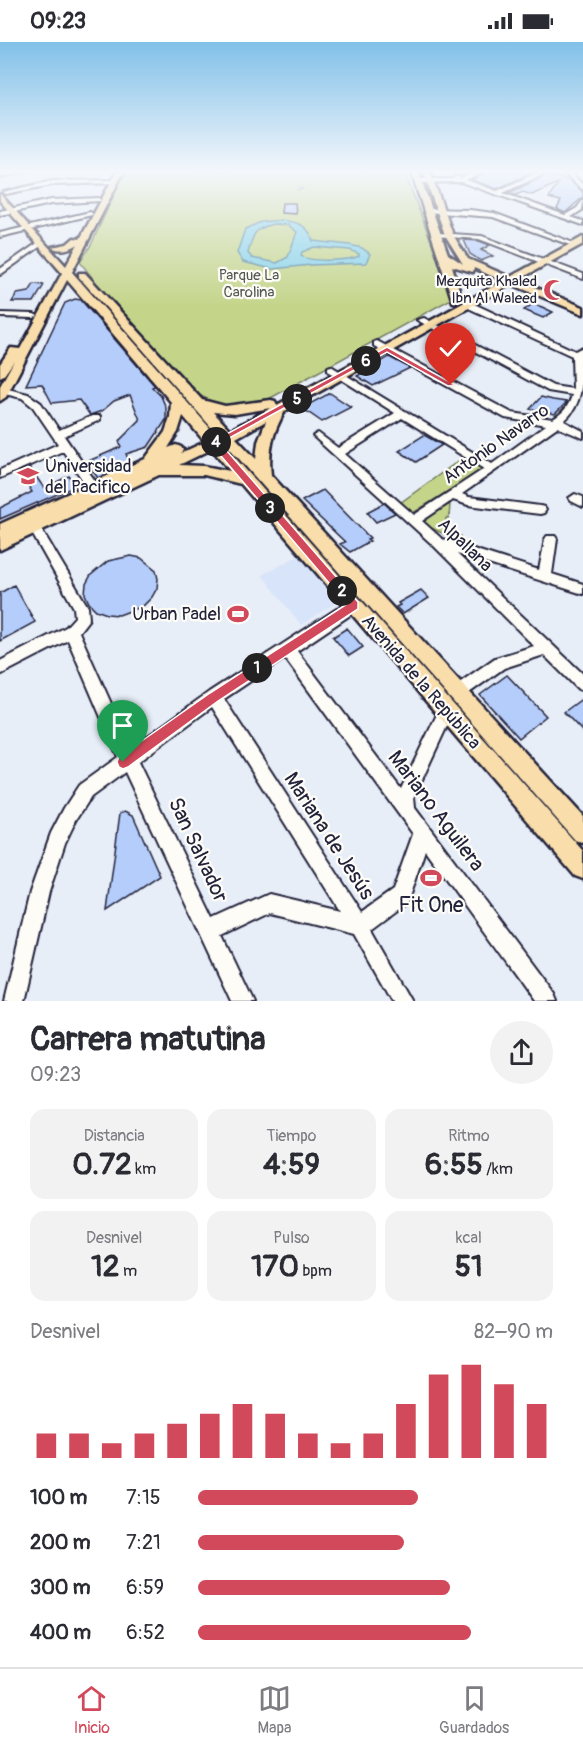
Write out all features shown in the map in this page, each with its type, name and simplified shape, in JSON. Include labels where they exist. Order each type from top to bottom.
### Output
[{"type":"main road","name":"Avenida de la República","points":[[22,216],[56,247],[77,285],[177,400],[219,436],[257,475],[269,481],[452,702],[583,868]]},
{"type":"main road","points":[[1,392],[57,289],[89,216]]},
{"type":"main road","points":[[0,374],[66,265],[93,216]]},
{"type":"main road","points":[[429,216],[462,302]]},
{"type":"main road","points":[[443,216],[449,235],[464,261],[583,319]]},
{"type":"main road","name":"Avenida de la República","points":[[33,227],[41,243],[66,265],[194,399],[248,482],[354,605],[583,832]]},
{"type":"main road","points":[[0,544],[35,528],[97,493],[219,436],[277,405],[501,280],[575,242],[583,231]]},
{"type":"main road","points":[[56,247],[69,246],[77,240]]},
{"type":"main road","points":[[444,255],[455,264],[583,311]]},
{"type":"main road","points":[[57,289],[66,285],[77,285]]},
{"type":"main road","points":[[194,399],[208,407],[220,410],[277,405]]},
{"type":"main road","points":[[149,468],[173,432],[177,422],[177,400]]},
{"type":"main road","points":[[269,481],[262,454],[266,432],[277,405]]},
{"type":"main road","points":[[149,468],[204,470],[228,474],[248,482]]},
{"type":"main road","points":[[0,531],[97,493]]},
{"type":"street","points":[[0,235],[82,216]]},
{"type":"street","points":[[496,216],[575,242]]},
{"type":"street","points":[[562,216],[583,223]]},
{"type":"street","points":[[437,235],[480,237],[583,277]]},
{"type":"street","points":[[0,273],[41,243]]},
{"type":"street","points":[[425,323],[551,389],[582,393],[579,352],[462,302]]},
{"type":"street","points":[[0,315],[34,316]]},
{"type":"street","points":[[382,347],[509,417],[562,424],[583,435]]},
{"type":"street","points":[[337,372],[492,469]]},
{"type":"street","points":[[1,392],[32,399],[97,493]]},
{"type":"street","name":"Antonio Navarro","points":[[413,521],[492,469],[554,424],[572,410],[582,393]]},
{"type":"street","points":[[338,453],[403,413]]},
{"type":"street","points":[[57,435],[96,418]]},
{"type":"street","name":"Alpallana","points":[[318,436],[438,543],[583,684]]},
{"type":"street","points":[[0,474],[64,447]]},
{"type":"street","points":[[452,495],[468,501],[540,510]]},
{"type":"street","points":[[0,668],[71,631],[82,619],[81,607],[35,528]]},
{"type":"street","points":[[545,575],[551,540]]},
{"type":"street","points":[[438,543],[545,575],[583,589]]},
{"type":"street","points":[[14,1001],[50,855],[59,832],[85,791],[214,697],[354,605]]},
{"type":"street","name":"San Salvador","points":[[71,631],[243,1001]]},
{"type":"street","points":[[406,808],[406,796],[452,702],[495,666],[546,648]]},
{"type":"street","name":"Mariano Aguilera","points":[[287,649],[548,1001]]},
{"type":"street","name":"Mariana de Jesús","points":[[214,697],[360,926],[403,1001]]},
{"type":"street","points":[[211,931],[269,903],[360,926],[400,896],[423,831]]},
{"type":"shaded area","points":[[300,555],[340,600],[301,625],[262,575]]},
{"type":"green space","name":"Parque La Carolina","points":[[104,216],[421,216],[453,298],[267,400],[242,406],[225,405],[201,396],[112,303],[80,262]]},
{"type":"green space","points":[[464,457],[484,469],[413,513],[400,503]]},
{"type":"green space","points":[[450,504],[449,518],[446,518],[447,532],[461,536],[461,542],[425,525],[424,519]]},
{"type":"water","points":[[281,220],[297,223],[305,227],[313,241],[350,245],[362,248],[370,254],[366,263],[272,269],[243,262],[237,253],[245,229],[261,222]],"holes":[[[273,224],[288,225],[297,232],[288,257],[277,263],[252,258],[248,253],[255,234],[261,228]],[[314,247],[350,250],[359,256],[330,260],[301,256],[302,252]]]},
{"type":"building","points":[[464,240],[479,241],[490,245],[481,250],[493,256],[481,261],[470,254]]},
{"type":"building","points":[[34,284],[44,285],[34,302],[12,302],[17,294],[29,292]]},
{"type":"building","points":[[75,299],[81,300],[155,386],[152,387],[161,396],[166,408],[166,420],[148,447],[126,454],[130,463],[98,478],[86,462],[121,447],[119,441],[140,420],[130,395],[90,415],[79,400],[52,403],[42,384],[26,385],[65,303]]},
{"type":"building","points":[[533,304],[553,312],[543,318],[524,310]]},
{"type":"building","points":[[389,357],[410,368],[373,386],[357,376]]},
{"type":"building","points":[[330,393],[351,407],[322,422],[302,408]]},
{"type":"building","points":[[541,397],[567,402],[555,414],[530,409]]},
{"type":"building","points":[[424,435],[442,445],[416,462],[399,451]]},
{"type":"building","points":[[30,468],[44,488],[69,476],[76,486],[0,519],[0,508],[32,492],[19,472]]},
{"type":"building","points":[[323,490],[370,538],[367,539],[370,541],[350,552],[340,544],[345,542],[302,501]]},
{"type":"building","points":[[384,503],[395,513],[376,522],[367,512]]},
{"type":"building","points":[[131,556],[141,558],[156,570],[157,588],[152,597],[143,606],[119,615],[96,610],[89,603],[85,594],[86,584],[91,575],[108,561]]},
{"type":"building","points":[[14,585],[35,622],[0,641],[0,593]]},
{"type":"building","points":[[421,590],[429,598],[403,614],[396,607],[400,605],[398,603]]},
{"type":"building","points":[[347,628],[363,647],[349,656],[333,637]]},
{"type":"building","points":[[507,675],[546,716],[519,738],[480,695]]},
{"type":"building","points":[[583,698],[583,732],[564,712]]},
{"type":"building","points":[[125,811],[133,815],[160,876],[107,911],[120,813]]},
{"type":"place","name":"Mezquita Khaled Ibn Al Waleed","points":[[554,290]]},
{"type":"place","name":"Universidad del Pacifico","points":[[28,476]]},
{"type":"place","name":"Urban Padel","points":[[238,614]]},
{"type":"place","name":"Fit One","points":[[431,878]]},
{"type":"route","points":[[123,762],[214,697],[354,605],[214,443],[387,349],[451,385]]}]
